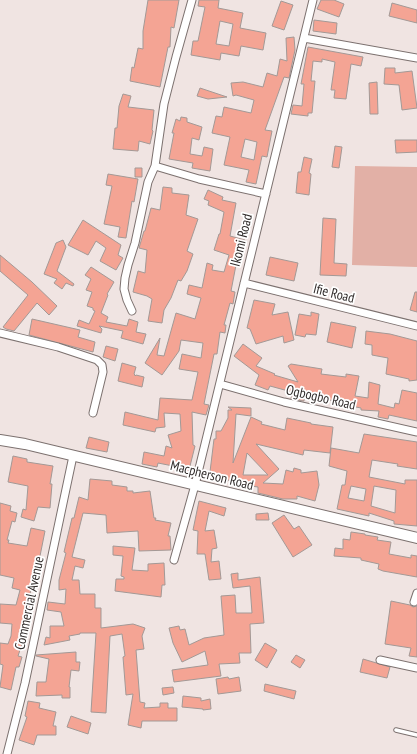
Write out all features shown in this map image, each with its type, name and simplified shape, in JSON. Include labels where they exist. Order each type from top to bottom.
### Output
[{"type":"street","points":[[132,311],[124,288],[125,278],[135,244],[148,182],[155,166],[164,104],[192,0]]},
{"type":"street","name":"Ikomi Road","points":[[174,560],[196,486],[313,0]]},
{"type":"street","points":[[304,38],[417,58]]},
{"type":"street","points":[[155,166],[200,179],[266,194]]},
{"type":"street","name":"Ifie Road","points":[[244,283],[417,326]]},
{"type":"street","points":[[0,333],[97,360],[102,365],[103,372],[93,413]]},
{"type":"street","name":"Ogbogbo Road","points":[[220,384],[284,402],[417,432]]},
{"type":"street","name":"Macpherson Road","points":[[0,440],[25,444],[417,538]]},
{"type":"street","name":"Commercial Avenue","points":[[7,754],[25,683],[73,456]]},
{"type":"street","points":[[414,602],[417,592]]},
{"type":"street","points":[[380,660],[417,668]]},
{"type":"lane","points":[[396,730],[417,735]]},
{"type":"shaded area","points":[[355,166],[417,167],[417,267],[352,265]]},
{"type":"building","points":[[148,0],[179,0],[174,28],[171,27],[170,47],[168,47],[160,87],[130,81],[132,67],[134,68],[138,48],[143,49],[143,31]]},
{"type":"building","points":[[199,0],[219,0],[218,8],[243,13],[240,28],[266,33],[263,50],[241,46],[239,56],[221,53],[220,60],[191,55],[193,41],[198,41],[205,7],[198,6]],"holes":[[[220,21],[233,24],[229,46],[216,44]]]},
{"type":"building","points":[[321,0],[334,0],[344,4],[339,17],[317,9]]},
{"type":"building","points":[[281,1],[293,5],[284,30],[272,26]]},
{"type":"building","points":[[392,3],[417,10],[417,23],[389,16]]},
{"type":"building","points":[[314,20],[337,23],[336,34],[313,31]]},
{"type":"building","points":[[294,37],[295,50],[289,78],[284,77],[265,130],[272,131],[267,157],[262,156],[256,184],[246,182],[249,170],[224,165],[230,137],[212,133],[216,116],[222,117],[224,107],[251,113],[254,100],[236,95],[233,96],[231,83],[243,82],[263,87],[267,73],[277,76],[280,59],[287,61],[286,38]],"holes":[[[245,139],[257,142],[254,160],[241,157]]]},
{"type":"building","points":[[308,47],[363,57],[361,66],[351,64],[346,99],[334,98],[335,90],[331,90],[335,62],[322,59],[322,62],[313,61],[311,81],[315,81],[312,113],[308,113],[308,116],[291,114],[293,105],[302,106],[304,84],[301,84]]},
{"type":"building","points":[[385,68],[395,68],[395,73],[412,71],[417,108],[402,110],[399,85],[384,84]]},
{"type":"building","points":[[377,82],[378,114],[370,114],[369,83]]},
{"type":"building","points":[[200,88],[227,97],[208,99],[197,96]]},
{"type":"building","points":[[123,94],[131,96],[128,107],[154,110],[153,131],[150,144],[139,141],[138,151],[113,149],[119,106]]},
{"type":"building","points":[[181,117],[187,118],[187,122],[202,127],[199,140],[192,138],[190,154],[202,156],[204,147],[213,149],[210,171],[192,168],[193,163],[169,159],[174,133],[172,133],[176,119],[180,121]]},
{"type":"building","points":[[395,140],[417,140],[417,152],[396,153]]},
{"type":"building","points":[[335,146],[342,147],[339,168],[332,167]]},
{"type":"building","points":[[304,157],[312,159],[309,173],[311,174],[309,195],[296,193],[298,172],[301,172]]},
{"type":"building","points":[[135,168],[142,168],[142,177],[135,177]]},
{"type":"building","points":[[108,174],[138,179],[134,202],[132,201],[126,238],[118,237],[120,227],[104,224],[112,186],[106,185]]},
{"type":"building","points":[[163,187],[172,188],[172,193],[189,195],[186,215],[198,219],[187,251],[193,254],[187,271],[181,281],[178,280],[171,298],[164,310],[162,323],[148,321],[152,299],[133,292],[138,271],[145,273],[147,250],[139,248],[151,208],[160,210]]},
{"type":"building","points":[[208,190],[223,197],[222,200],[236,203],[230,236],[245,240],[238,265],[236,265],[231,291],[235,292],[233,304],[230,303],[224,325],[226,325],[225,333],[220,332],[217,354],[214,354],[204,404],[209,405],[206,415],[192,412],[193,445],[195,446],[188,474],[177,471],[178,467],[158,463],[157,467],[142,464],[144,452],[164,456],[166,446],[172,448],[168,435],[181,431],[180,414],[164,413],[165,427],[156,428],[155,432],[123,425],[125,412],[158,420],[160,398],[192,400],[198,372],[179,369],[182,354],[201,358],[203,343],[181,340],[179,351],[162,375],[145,363],[160,338],[157,355],[164,356],[176,313],[195,319],[201,298],[187,294],[189,285],[202,288],[207,263],[213,265],[212,270],[224,272],[229,255],[214,250],[220,234],[224,212],[208,205],[209,201],[204,199]]},
{"type":"building","points":[[323,218],[336,219],[334,263],[347,264],[346,276],[320,275]]},
{"type":"building","points":[[83,220],[121,245],[118,255],[123,258],[116,270],[100,261],[106,248],[96,241],[88,255],[68,245]]},
{"type":"building","points":[[63,240],[66,247],[57,271],[74,284],[73,286],[66,283],[62,289],[54,283],[57,279],[44,274],[56,243]]},
{"type":"building","points":[[0,255],[32,282],[57,306],[49,315],[37,303],[14,331],[3,327],[28,295],[0,271]]},
{"type":"building","points":[[270,257],[298,263],[294,281],[266,275]]},
{"type":"building","points":[[91,267],[114,282],[107,294],[108,295],[101,313],[108,317],[106,322],[127,326],[129,319],[138,322],[136,332],[146,334],[143,344],[121,338],[123,331],[99,326],[102,329],[101,333],[77,326],[79,320],[89,324],[95,311],[93,308],[87,306],[92,292],[86,290],[91,279],[85,275]]},
{"type":"building","points":[[415,292],[417,292],[417,312],[410,310]]},
{"type":"building","points":[[254,300],[275,304],[272,315],[288,312],[294,340],[284,343],[283,336],[256,344],[250,329],[247,328]]},
{"type":"building","points":[[311,312],[319,314],[316,335],[306,334],[305,337],[295,335],[299,314],[311,316]]},
{"type":"building","points":[[32,319],[80,330],[78,337],[95,342],[93,352],[29,335]]},
{"type":"building","points":[[331,322],[356,327],[352,348],[327,342]]},
{"type":"building","points":[[366,331],[390,334],[417,341],[417,380],[409,381],[409,379],[386,374],[388,358],[372,355],[372,345],[365,344]]},
{"type":"building","points":[[243,344],[262,358],[256,366],[275,374],[274,375],[298,382],[288,366],[291,364],[322,369],[321,374],[346,377],[346,374],[359,376],[355,396],[368,398],[369,382],[380,385],[378,404],[394,408],[395,403],[399,404],[402,390],[417,393],[417,421],[389,415],[388,419],[378,417],[379,411],[361,410],[361,408],[341,404],[341,402],[304,396],[304,401],[291,399],[292,392],[270,386],[268,390],[255,385],[259,375],[234,356]]},
{"type":"building","points":[[106,346],[118,349],[115,361],[103,357]]},
{"type":"building","points":[[122,363],[136,367],[134,374],[135,376],[144,377],[142,387],[118,381]]},
{"type":"building","points":[[228,407],[251,408],[251,416],[236,414],[233,463],[251,417],[262,422],[261,424],[285,430],[287,418],[311,424],[333,427],[330,453],[304,450],[303,455],[256,444],[279,469],[263,483],[283,484],[286,470],[293,472],[294,468],[301,470],[301,473],[317,471],[319,485],[315,501],[297,496],[297,499],[283,499],[258,493],[258,487],[244,485],[244,483],[227,480],[227,482],[209,480],[216,431],[221,431],[228,418],[228,410],[232,410]],"holes":[[[247,453],[268,475],[243,475]]]},
{"type":"building","points":[[364,434],[417,442],[417,469],[372,460],[369,477],[405,484],[405,480],[417,480],[417,526],[394,524],[394,521],[369,513],[369,516],[337,509],[342,485],[345,485],[347,471],[329,466],[331,448],[359,453]],"holes":[[[351,486],[366,489],[364,501],[348,498]],[[374,486],[396,490],[395,513],[371,506]]]},
{"type":"building","points":[[89,437],[109,442],[107,452],[86,448]]},
{"type":"building","points":[[13,456],[27,459],[27,462],[53,466],[50,484],[52,484],[50,508],[38,507],[34,521],[21,517],[23,509],[26,510],[28,486],[8,482]]},
{"type":"building","points":[[90,479],[112,481],[112,485],[127,487],[127,491],[133,491],[133,493],[150,491],[154,518],[156,518],[155,520],[171,523],[168,536],[170,536],[171,550],[139,551],[138,531],[107,533],[106,515],[83,513],[72,557],[85,560],[83,568],[75,566],[72,580],[79,580],[80,594],[95,594],[95,608],[101,608],[101,628],[133,624],[145,628],[142,636],[144,649],[136,650],[140,702],[145,703],[144,708],[160,707],[160,703],[168,703],[168,708],[177,708],[177,721],[142,721],[141,728],[128,725],[133,694],[126,695],[123,657],[125,656],[122,634],[110,636],[106,713],[91,712],[96,633],[80,633],[69,636],[70,640],[44,645],[46,637],[50,638],[50,626],[64,626],[61,612],[47,610],[48,602],[65,604],[66,589],[59,590],[59,580],[66,553],[64,552],[72,518],[74,518],[79,497],[88,500]]},
{"type":"building","points":[[199,501],[226,508],[224,516],[209,511],[205,531],[214,530],[217,548],[212,549],[211,562],[219,561],[221,579],[209,580],[205,554],[197,554],[198,531],[193,530]]},
{"type":"building","points":[[0,503],[11,506],[10,511],[17,513],[15,522],[12,521],[7,540],[9,540],[8,543],[27,546],[31,528],[45,531],[38,566],[29,597],[31,597],[29,620],[25,619],[23,641],[18,656],[22,657],[19,667],[16,667],[11,690],[0,687],[3,665],[0,664],[0,643],[8,644],[11,636],[12,624],[0,623],[0,604],[16,605],[20,590],[12,588],[14,578],[0,575]]},
{"type":"building","points":[[268,513],[269,520],[256,520],[256,514]]},
{"type":"building","points":[[284,515],[294,529],[299,526],[312,545],[293,557],[272,523]]},
{"type":"building","points":[[351,532],[378,537],[377,540],[391,542],[389,554],[411,558],[411,555],[417,556],[417,577],[383,571],[378,569],[379,564],[361,560],[361,558],[334,556],[335,548],[343,549],[343,539],[350,540]]},
{"type":"building","points":[[113,546],[135,548],[132,570],[148,571],[148,564],[164,563],[165,585],[162,585],[161,597],[115,591],[116,579],[124,579],[124,577],[121,576],[123,556],[113,555]]},
{"type":"building","points":[[238,573],[238,580],[260,577],[264,623],[250,624],[251,653],[239,653],[240,663],[219,664],[221,676],[174,682],[172,670],[208,665],[205,651],[182,662],[173,643],[169,628],[179,626],[180,630],[185,629],[189,645],[204,638],[224,635],[221,596],[235,595],[236,613],[252,613],[250,586],[233,588],[231,574]]},
{"type":"building","points":[[391,601],[413,607],[417,606],[417,657],[409,656],[411,648],[385,644]]},
{"type":"building","points":[[265,643],[277,650],[267,668],[255,660]]},
{"type":"building","points":[[76,652],[76,662],[80,662],[79,671],[71,670],[69,687],[70,698],[62,698],[62,695],[36,696],[37,682],[46,682],[49,659],[36,655]]},
{"type":"building","points":[[296,655],[305,660],[300,668],[291,662]]},
{"type":"building","points":[[363,659],[390,667],[387,678],[360,672]]},
{"type":"building","points":[[228,677],[229,679],[239,677],[241,691],[218,694],[216,679]]},
{"type":"building","points":[[265,684],[296,691],[294,699],[264,691]]},
{"type":"building","points":[[173,687],[174,693],[163,695],[162,688]]},
{"type":"building","points":[[183,696],[201,698],[201,701],[210,699],[211,709],[203,710],[182,707]]},
{"type":"building","points":[[28,701],[40,703],[39,708],[56,712],[53,726],[56,726],[56,735],[37,735],[34,745],[19,740],[27,717],[25,716]]},
{"type":"building","points":[[71,716],[91,723],[88,734],[67,727]]}]
